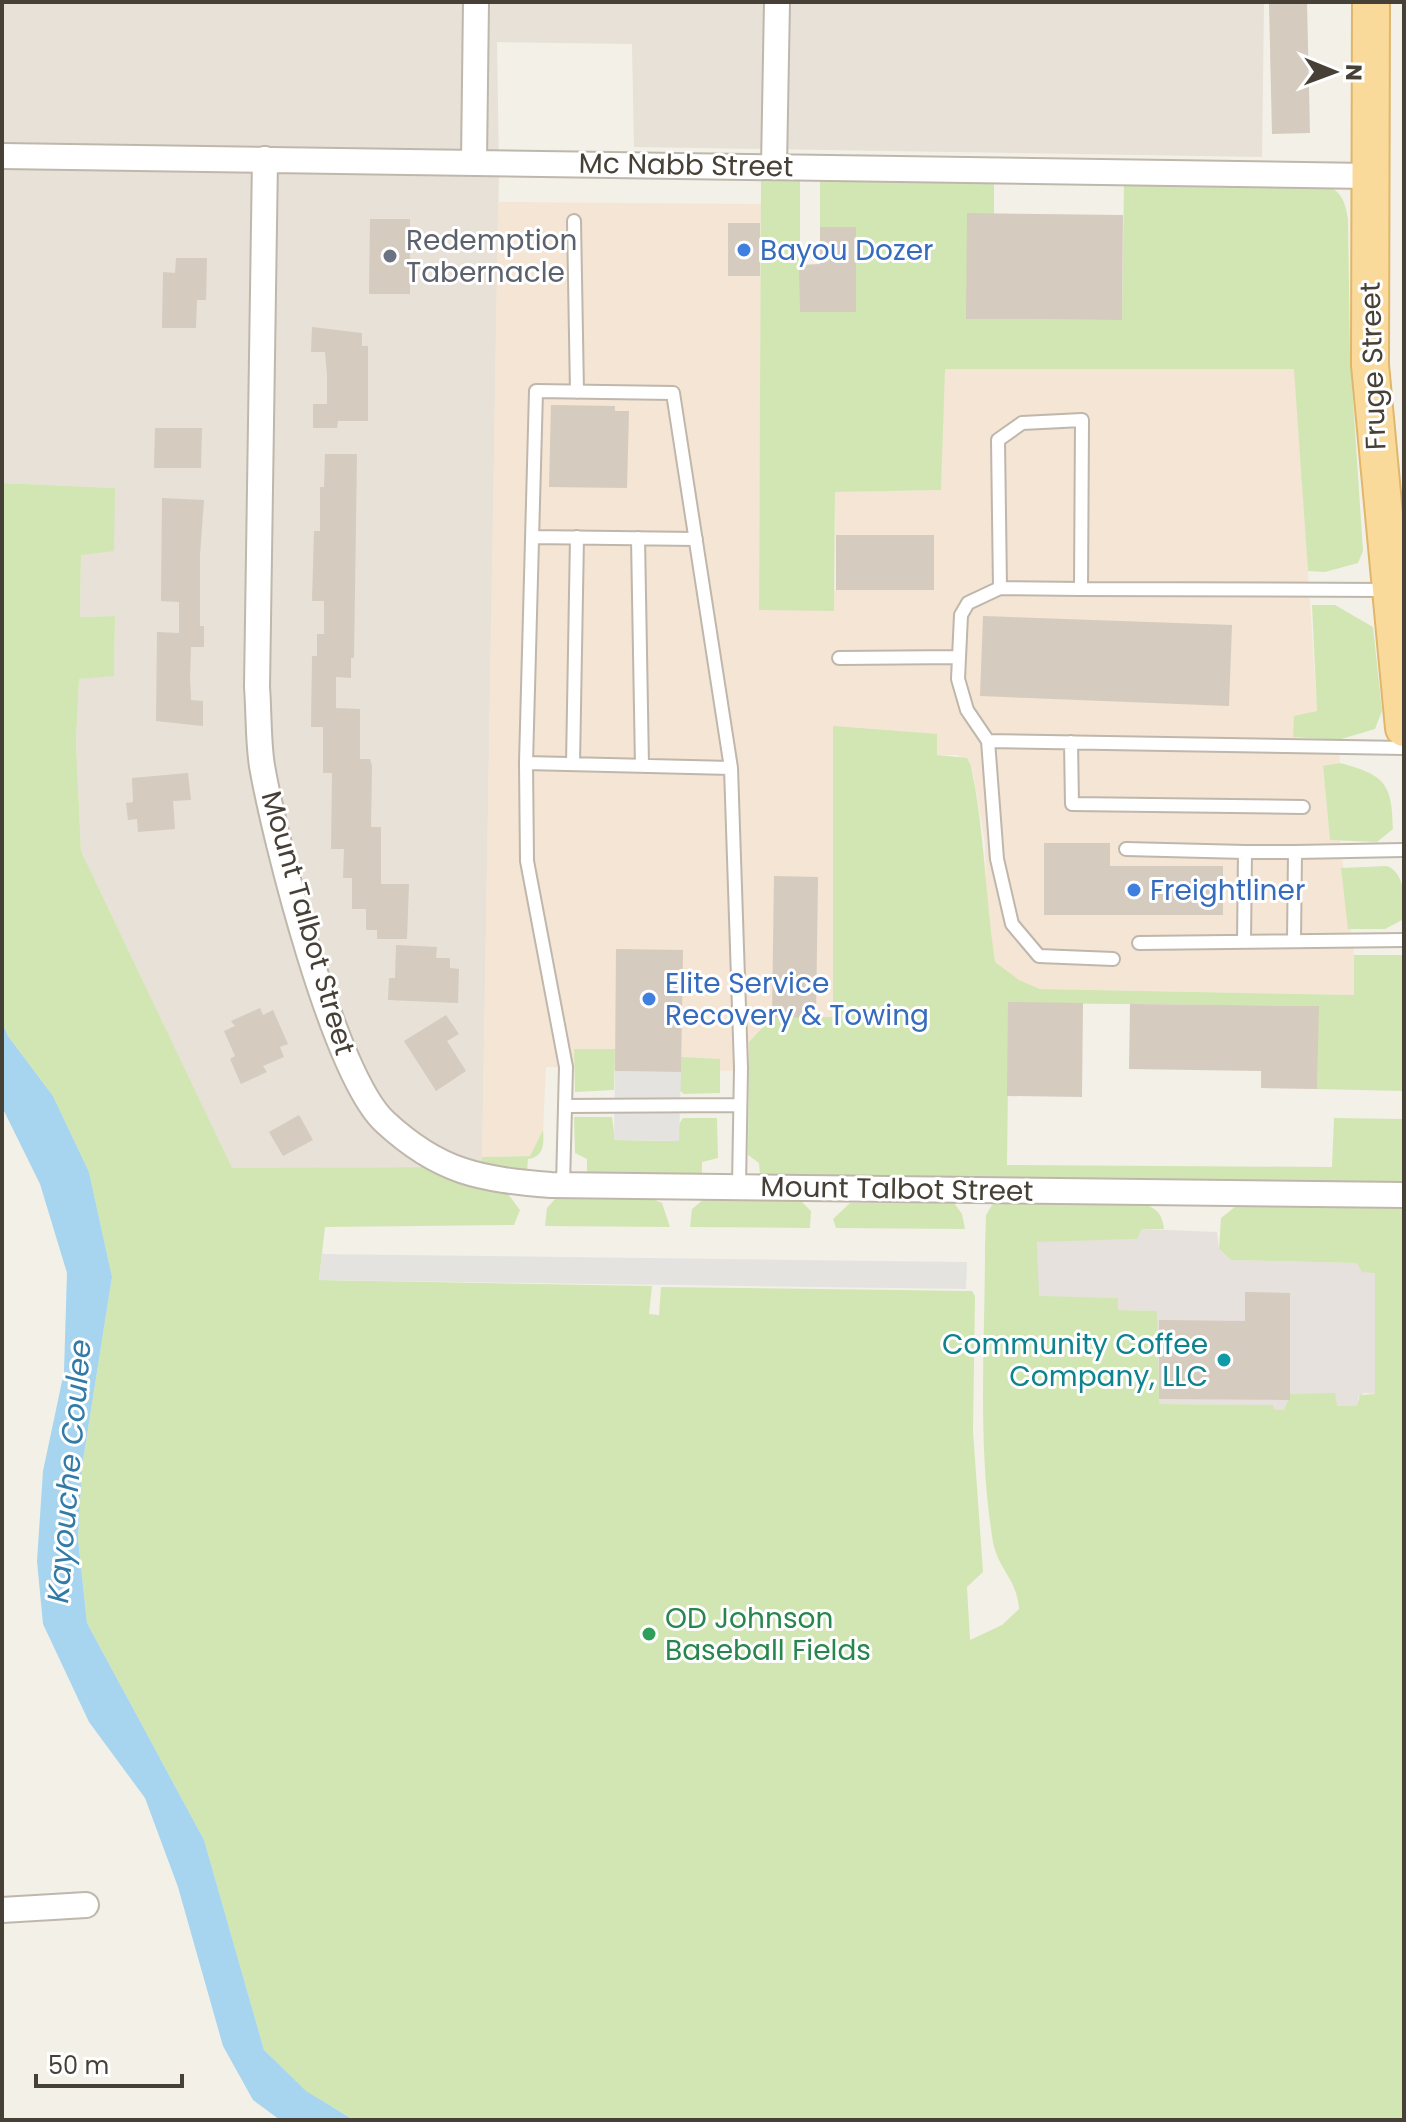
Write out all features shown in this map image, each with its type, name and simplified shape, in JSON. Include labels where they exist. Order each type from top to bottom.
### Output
[{"type":"main road","name":"Fruge Street","points":[[1371,2],[1370,365],[1404,728]]},
{"type":"street","points":[[474,161],[476,2]]},
{"type":"street","points":[[774,166],[777,2]]},
{"type":"street","name":"Mc Nabb Street","points":[[2,156],[1369,176]]},
{"type":"street","name":"Mount Talbot Street","points":[[265,159],[257,687],[262,763],[277,838],[323,992],[351,1070],[382,1120],[432,1158],[486,1179],[563,1185],[1404,1195]]},
{"type":"street","points":[[2,1910],[86,1905]]},
{"type":"lane","points":[[574,221],[577,392]]},
{"type":"lane","points":[[563,1185],[566,1067],[527,861],[526,763],[536,391],[673,393],[731,768],[740,1105],[739,1186]]},
{"type":"lane","points":[[1000,588],[998,440],[1022,423],[1082,420],[1081,589]]},
{"type":"lane","points":[[532,537],[696,539]]},
{"type":"lane","points":[[573,764],[577,537]]},
{"type":"lane","points":[[638,538],[642,766]]},
{"type":"lane","points":[[1113,959],[1039,956],[1012,924],[997,859],[988,741],[967,710],[958,679],[961,615],[968,603],[1000,588],[1389,590]]},
{"type":"lane","points":[[839,658],[959,657]]},
{"type":"lane","points":[[988,741],[1404,748]]},
{"type":"lane","points":[[1071,742],[1072,804],[1303,807]]},
{"type":"lane","points":[[526,763],[731,768]]},
{"type":"lane","points":[[1126,849],[1245,852],[1404,850]]},
{"type":"lane","points":[[1244,942],[1245,852]]},
{"type":"lane","points":[[1294,941],[1295,852]]},
{"type":"lane","points":[[1139,943],[1404,940]]},
{"type":"lane","points":[[565,1106],[740,1105]]},
{"type":"shaded area","points":[[2,2],[1264,2],[1262,157],[634,147],[632,44],[497,42],[499,172],[482,1166],[232,1169],[81,851],[76,741],[79,679],[114,675],[115,616],[80,617],[81,554],[115,488],[2,483]]},
{"type":"shaded area","points":[[498,202],[761,204],[759,609],[836,590],[835,492],[941,490],[944,369],[1295,369],[1317,711],[1293,737],[1338,740],[1340,763],[1323,767],[1330,840],[1340,840],[1354,955],[1354,995],[1040,989],[1019,980],[995,963],[987,911],[985,843],[972,767],[957,755],[936,755],[937,735],[833,727],[833,1018],[772,1017],[749,1042],[749,1070],[681,1072],[546,1067],[543,1130],[530,1156],[482,1157]]},
{"type":"shaded area","points":[[615,1071],[681,1072],[679,1141],[614,1140]]},
{"type":"shaded area","points":[[1142,1229],[1217,1232],[1219,1249],[1231,1260],[1358,1263],[1375,1272],[1375,1394],[1364,1393],[1358,1398],[1358,1406],[1336,1406],[1336,1398],[1290,1394],[1284,1410],[1273,1409],[1272,1405],[1158,1404],[1156,1311],[1117,1310],[1117,1298],[1038,1297],[1037,1241],[1137,1239]]},
{"type":"shaded area","points":[[322,1254],[967,1262],[966,1289],[319,1280]]},
{"type":"green space","points":[[761,176],[800,176],[800,312],[856,312],[856,227],[820,227],[820,177],[994,178],[994,214],[967,319],[1122,320],[1124,181],[1323,183],[1334,189],[1341,197],[1348,219],[1350,354],[1363,551],[1358,563],[1325,572],[1308,571],[1294,369],[945,369],[941,490],[835,492],[834,611],[759,610]]},
{"type":"green space","points":[[2,483],[115,488],[114,551],[81,555],[80,617],[115,616],[114,676],[79,679],[76,741],[81,851],[232,1168],[424,1167],[457,1182],[508,1194],[520,1210],[514,1225],[325,1227],[319,1280],[652,1286],[649,1314],[659,1315],[661,1287],[972,1291],[975,1296],[973,1431],[983,1572],[967,1587],[970,1640],[1002,1625],[1019,1609],[1015,1590],[995,1551],[985,1469],[985,1247],[986,1215],[992,1205],[1002,1201],[1132,1202],[1154,1209],[1161,1216],[1164,1229],[1142,1229],[1137,1239],[1037,1242],[1039,1296],[1118,1298],[1118,1310],[1157,1311],[1159,1404],[1273,1405],[1274,1409],[1284,1410],[1290,1394],[1335,1393],[1337,1406],[1357,1406],[1360,1395],[1375,1394],[1375,1273],[1362,1272],[1357,1263],[1231,1260],[1219,1249],[1221,1218],[1240,1203],[1404,1207],[1404,2120],[355,2120],[305,2091],[264,2050],[204,1840],[87,1623],[78,1539],[82,1467],[112,1277],[89,1172],[53,1096],[8,1036],[2,1022]]},
{"type":"green space","points":[[1312,605],[1335,605],[1373,627],[1382,711],[1375,729],[1338,740],[1293,737],[1294,716],[1317,711]]},
{"type":"green space","points":[[833,726],[937,734],[937,755],[967,758],[979,815],[995,962],[1019,980],[1040,989],[1354,995],[1354,955],[1404,955],[1404,1091],[1317,1089],[1318,1006],[1009,1003],[1007,1165],[1332,1167],[1334,1118],[1404,1119],[1404,1184],[760,1174],[759,1163],[748,1155],[749,1042],[772,1017],[833,1017]]},
{"type":"green space","points":[[1340,763],[1376,777],[1388,791],[1393,829],[1377,842],[1330,840],[1323,766]]},
{"type":"green space","points":[[1387,866],[1401,881],[1404,919],[1385,929],[1348,929],[1341,868]]},
{"type":"green space","points":[[574,1049],[615,1049],[614,1090],[575,1092]]},
{"type":"green space","points":[[681,1057],[720,1059],[720,1093],[684,1094],[679,1090]]},
{"type":"green space","points":[[574,1117],[612,1117],[615,1140],[679,1141],[679,1124],[683,1118],[717,1118],[718,1158],[702,1162],[702,1176],[587,1174],[587,1159],[575,1153]]},
{"type":"green space","points":[[543,1130],[542,1149],[537,1156],[528,1159],[527,1171],[482,1166],[482,1157],[530,1156]]},
{"type":"green space","points":[[556,1198],[650,1198],[662,1203],[670,1227],[545,1226],[547,1208]]},
{"type":"green space","points":[[704,1199],[800,1200],[811,1211],[810,1228],[690,1227],[692,1209]]},
{"type":"green space","points":[[850,1203],[954,1203],[962,1214],[965,1229],[836,1228],[833,1219]]},
{"type":"water","name":"Kayouche Coulee","points":[[2,1022],[8,1036],[53,1096],[89,1172],[112,1277],[82,1467],[78,1539],[87,1623],[204,1840],[264,2050],[306,2091],[354,2120],[280,2120],[253,2100],[223,2046],[178,1887],[145,1798],[89,1722],[43,1624],[37,1561],[43,1471],[64,1372],[67,1273],[40,1184],[2,1107]]},
{"type":"building","points":[[1307,3],[1310,133],[1272,134],[1269,4]]},
{"type":"building","points":[[967,213],[1123,215],[1122,320],[966,319]]},
{"type":"building","name":"Redemption Tabernacle","points":[[370,219],[410,219],[410,294],[369,294]]},
{"type":"building","name":"Bayou Dozer","points":[[728,223],[760,223],[760,276],[728,276]]},
{"type":"building","points":[[820,227],[856,227],[856,312],[800,312],[799,265],[820,264]]},
{"type":"building","points":[[176,258],[207,258],[206,300],[197,300],[196,328],[162,328],[163,272],[175,273]]},
{"type":"building","points":[[312,327],[362,333],[362,346],[368,346],[368,421],[338,421],[337,428],[313,428],[313,404],[327,404],[327,375],[325,352],[311,352]]},
{"type":"building","points":[[551,405],[615,406],[615,411],[629,411],[627,488],[549,487]]},
{"type":"building","points":[[155,428],[202,428],[201,468],[154,468]]},
{"type":"building","points":[[325,454],[357,454],[354,658],[351,658],[351,678],[336,677],[336,708],[360,709],[360,759],[370,759],[372,766],[371,827],[381,827],[381,884],[409,884],[407,939],[377,939],[377,930],[366,930],[366,909],[352,909],[352,878],[343,878],[344,849],[331,849],[332,773],[323,773],[323,727],[311,727],[312,656],[317,656],[317,634],[324,634],[324,601],[312,601],[314,531],[320,531],[320,487],[324,487]]},
{"type":"building","points":[[162,498],[204,500],[200,626],[204,626],[204,647],[191,647],[190,678],[191,700],[203,701],[203,726],[156,721],[157,632],[179,633],[179,602],[161,601]]},
{"type":"building","points":[[836,535],[934,535],[934,590],[836,590]]},
{"type":"building","points":[[983,616],[1232,625],[1229,706],[980,696]]},
{"type":"building","points":[[188,773],[191,800],[173,801],[175,829],[138,832],[137,819],[128,820],[126,803],[133,802],[132,778]]},
{"type":"building","name":"Freightliner","points":[[1044,843],[1110,843],[1110,866],[1223,866],[1223,915],[1044,915]]},
{"type":"building","points":[[774,876],[818,877],[816,1018],[772,1017]]},
{"type":"building","points":[[396,945],[437,947],[436,958],[450,958],[450,968],[459,969],[458,1003],[388,1000],[389,978],[395,978]]},
{"type":"building","name":"Elite Service Recovery & Towing","points":[[616,949],[683,950],[681,1072],[615,1071]]},
{"type":"building","points":[[1008,1002],[1083,1003],[1082,1097],[1007,1096]]},
{"type":"building","points":[[1130,1004],[1319,1006],[1317,1089],[1261,1088],[1261,1071],[1129,1069]]},
{"type":"building","points":[[260,1008],[263,1015],[273,1010],[288,1044],[280,1047],[284,1057],[263,1066],[267,1072],[241,1084],[230,1059],[235,1056],[224,1031],[235,1026],[231,1021]]},
{"type":"building","points":[[446,1015],[459,1034],[447,1041],[466,1071],[436,1091],[404,1041]]},
{"type":"building","points":[[299,1115],[313,1140],[283,1156],[269,1132]]},
{"type":"building","name":"Community Coffee Company, LLC","points":[[1245,1292],[1290,1293],[1290,1400],[1159,1399],[1159,1320],[1245,1321]]},
{"type":"place","name":"Bayou Dozer","points":[[744,250]]},
{"type":"place","name":"Redemption Tabernacle","points":[[390,256]]},
{"type":"place","name":"Freightliner","points":[[1134,890]]},
{"type":"place","name":"Elite Service Recovery & Towing","points":[[649,999]]},
{"type":"place","name":"Community Coffee Company, LLC","points":[[1224,1360]]},
{"type":"place","name":"OD Johnson Baseball Fields","points":[[649,1634]]}]
